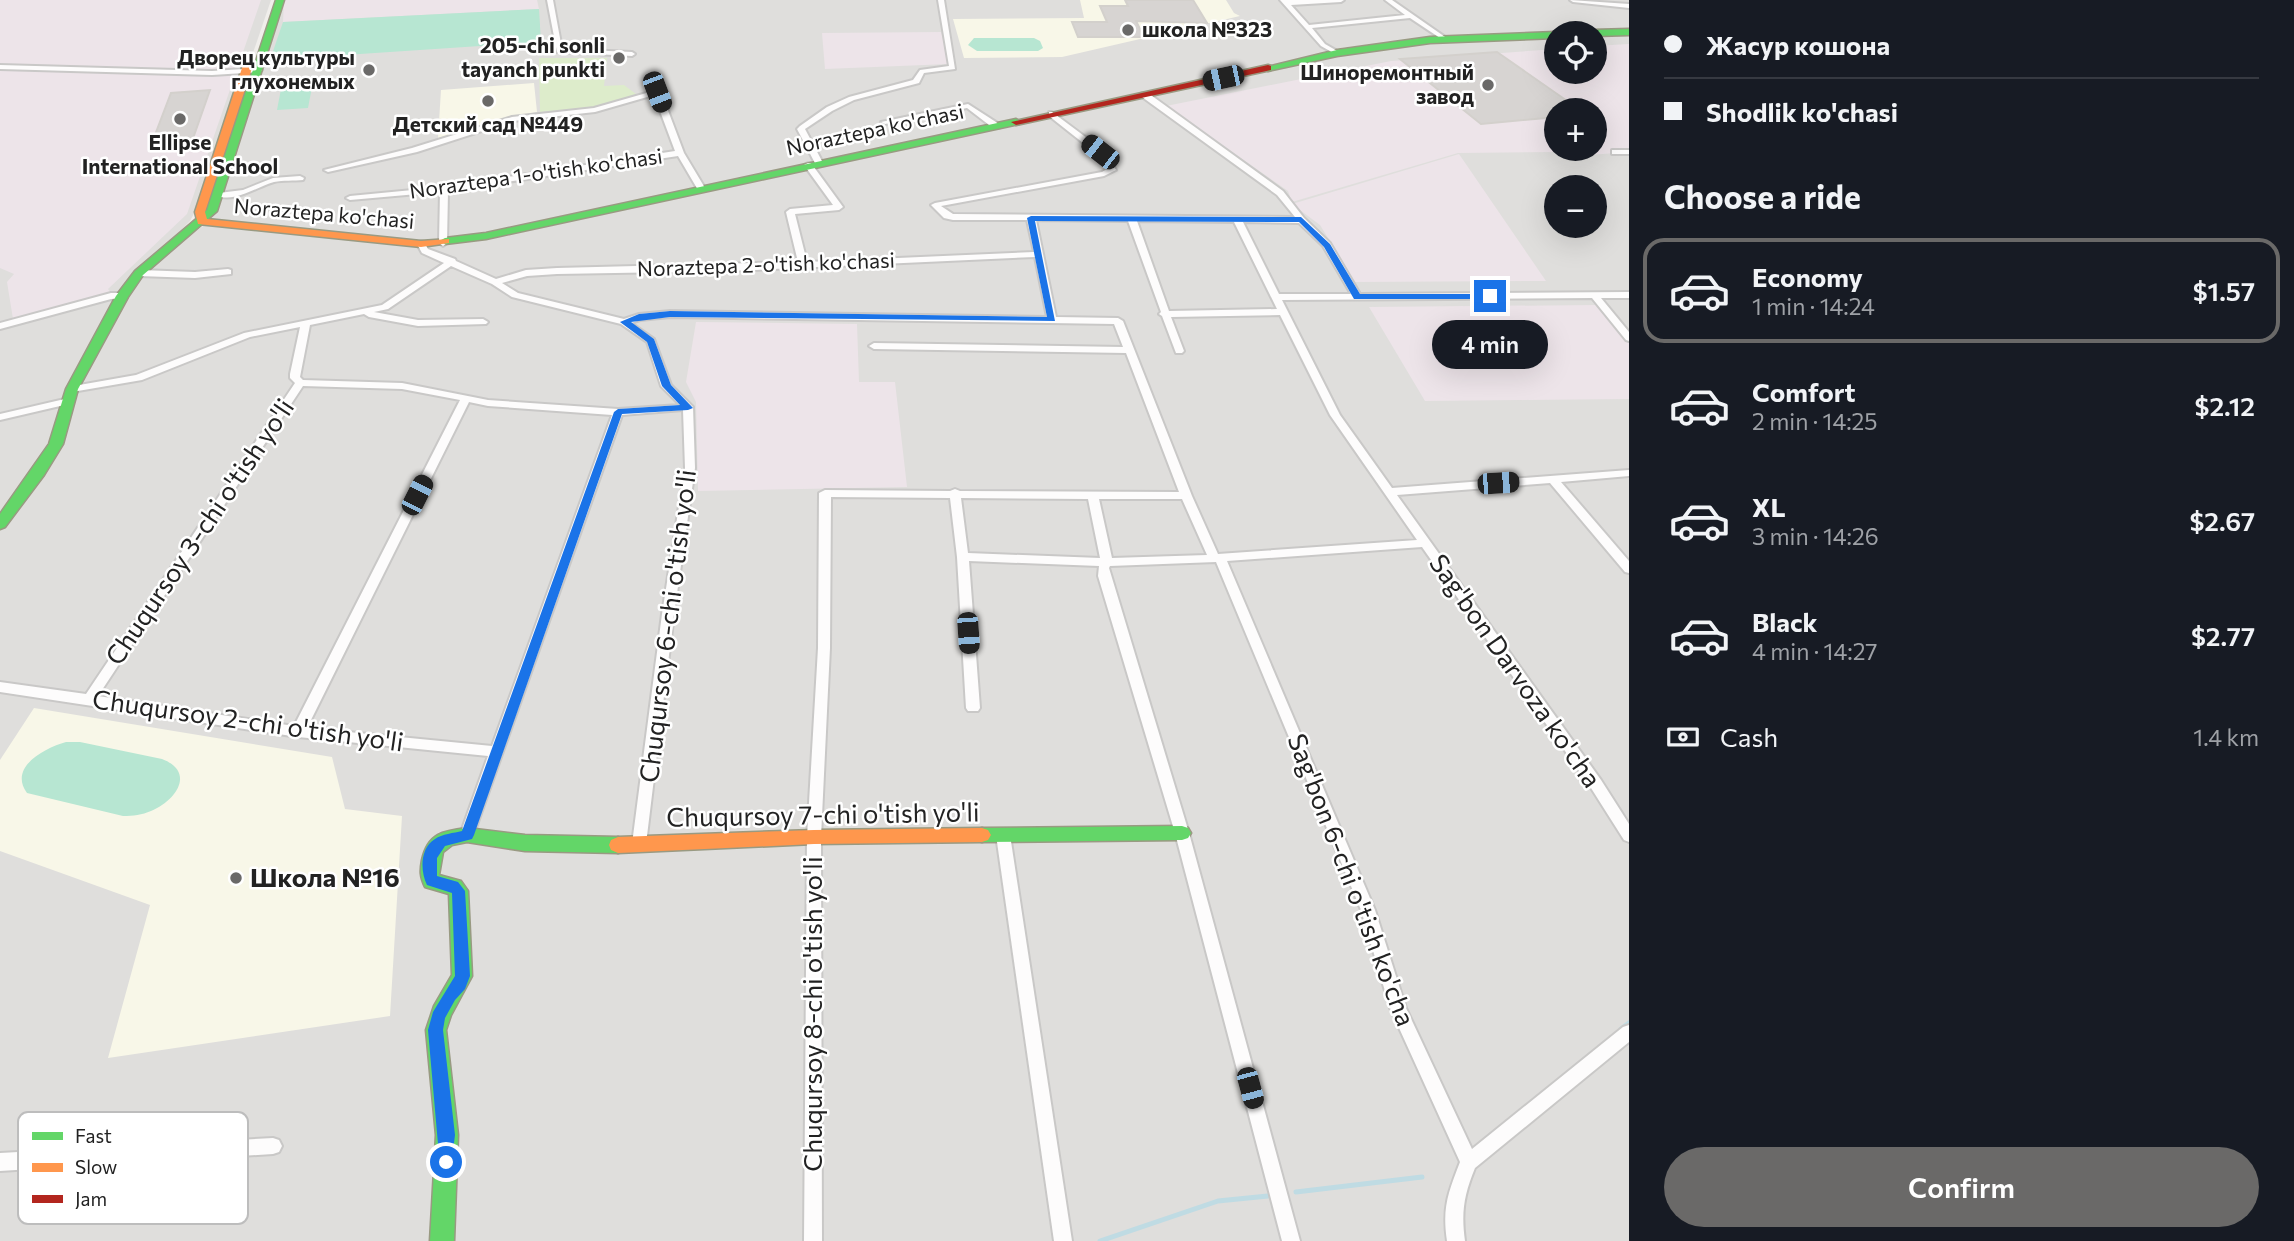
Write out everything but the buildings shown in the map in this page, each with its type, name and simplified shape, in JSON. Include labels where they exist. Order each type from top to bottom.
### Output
[{"type":"main road","points":[[0,524],[52,450],[71,395],[122,296],[139,273],[212,211],[219,195],[271,0]]},
{"type":"main road","points":[[202,222],[200,212],[280,0]]},
{"type":"main road","points":[[1607,33],[1629,32]]},
{"type":"main road","name":"Noraztepa ko'chasi","points":[[202,222],[421,244],[443,243],[1337,53],[1445,39],[1544,35]]},
{"type":"main road","name":"Chuqursoy 7-chi o'tish yo'li","points":[[467,835],[525,844],[589,846],[814,837],[1182,833]]},
{"type":"main road","points":[[442,1241],[447,1135],[436,1030],[438,1017],[450,995],[460,985],[462,976],[458,891],[454,887],[432,881],[429,874],[434,848],[447,838],[467,835]]},
{"type":"street","points":[[550,0],[557,51],[569,54],[632,54]]},
{"type":"street","points":[[803,263],[790,212],[839,207],[814,164],[801,128],[835,103],[910,83],[916,80],[920,72],[953,68],[941,0]]},
{"type":"street","points":[[1285,2],[1341,0]]},
{"type":"street","points":[[1388,0],[1445,39]]},
{"type":"street","points":[[1573,0],[1629,6]]},
{"type":"street","points":[[1285,2],[1323,45],[1337,53]]},
{"type":"street","points":[[1306,27],[1410,16]]},
{"type":"street","points":[[0,67],[212,73],[252,70]]},
{"type":"street","points":[[328,170],[414,150],[512,119],[595,110],[657,92],[680,153],[701,188]]},
{"type":"street","points":[[1145,95],[1280,194],[1301,220],[1327,245],[1357,297]]},
{"type":"street","points":[[885,122],[968,106],[996,126]]},
{"type":"street","points":[[1052,114],[1100,152],[1112,170],[1104,174],[935,205],[950,216],[1301,220]]},
{"type":"street","points":[[1615,152],[1629,152]]},
{"type":"street","name":"Noraztepa 1-o'tish ko'chasi","points":[[350,198],[444,189],[680,153]]},
{"type":"street","points":[[219,195],[245,192],[272,180],[300,178]]},
{"type":"street","points":[[443,243],[444,189]]},
{"type":"street","points":[[1031,218],[1052,320]]},
{"type":"street","points":[[1132,219],[1179,351]]},
{"type":"street","name":"Sag'bon Darvoza ko'cha","points":[[1237,219],[1335,415],[1629,835]]},
{"type":"street","points":[[421,244],[425,251],[495,282],[514,295],[624,322],[651,341],[666,386],[688,408]]},
{"type":"street","name":"Noraztepa 2-o'tish ko'chasi","points":[[495,282],[526,273],[558,271],[705,269],[1037,254]]},
{"type":"street","points":[[0,417],[138,378],[247,335],[362,314],[385,307],[452,261]]},
{"type":"street","points":[[139,273],[195,275],[228,272]]},
{"type":"street","points":[[1275,297],[1629,295]]},
{"type":"street","points":[[0,326],[111,296],[122,296]]},
{"type":"street","points":[[1594,296],[1629,338]]},
{"type":"street","points":[[1164,314],[1283,312]]},
{"type":"street","points":[[362,314],[380,314],[418,323],[483,322]]},
{"type":"street","points":[[624,322],[639,317],[670,314],[1118,321],[1186,496],[1217,558]]},
{"type":"street","name":"Chuqursoy 3-chi o'tish yo'li","points":[[89,699],[300,383],[295,378],[305,324]]},
{"type":"street","points":[[874,346],[1130,350]]},
{"type":"street","points":[[300,383],[402,386],[465,400],[618,412],[688,408]]},
{"type":"street","points":[[298,732],[465,400]]},
{"type":"street","name":"Chuqursoy 6-chi o'tish yo'li","points":[[639,844],[668,614],[690,468],[688,408]]},
{"type":"street","points":[[467,835],[618,412]]},
{"type":"street","points":[[1388,492],[1629,473]]},
{"type":"street","points":[[1553,479],[1629,569]]},
{"type":"street","points":[[973,708],[956,492],[1186,496]]},
{"type":"street","name":"Chuqursoy 8-chi o'tish yo'li","points":[[813,1241],[814,837],[824,648],[825,493],[956,492]]},
{"type":"street","points":[[1093,495],[1107,562],[1103,568],[1104,576],[1182,833],[1291,1241]]},
{"type":"street","points":[[963,557],[1107,562],[1217,558],[1424,543]]},
{"type":"street","name":"Sag'bon 6-chi o'tish ko'cha","points":[[1217,558],[1367,910],[1398,1008],[1469,1162]]},
{"type":"street","name":"Chuqursoy 2-chi o'tish yo'li","points":[[0,687],[298,732],[497,752]]},
{"type":"street","points":[[1003,835],[1063,1241]]},
{"type":"street","points":[[1456,1241],[1453,1221],[1456,1194],[1469,1162],[1629,1032]]},
{"type":"street","points":[[248,1147],[273,1146]]},
{"type":"street","points":[[0,1162],[18,1161]]},
{"type":"shaded area","points":[[0,0],[271,0],[220,150],[206,176],[197,208],[190,221],[145,267],[206,224],[202,222],[217,212],[285,0],[1629,0],[1629,30],[1607,31],[1607,21],[1544,21],[1544,34],[1417,39],[1331,49],[1340,55],[1423,43],[1544,36],[1544,84],[1607,84],[1607,33],[1629,32],[1629,1241],[0,1241]]},
{"type":"shaded area","points":[[0,0],[261,0],[187,214],[108,289],[111,293],[13,319],[7,282],[14,274],[0,268]]},
{"type":"shaded area","points":[[284,0],[537,0],[539,9],[283,22]]},
{"type":"shaded area","points":[[1080,0],[1226,0],[1234,13],[1240,16],[1062,57],[964,58],[953,19],[1084,18]]},
{"type":"shaded area","points":[[941,32],[949,64],[825,69],[822,33]]},
{"type":"shaded area","points":[[1629,44],[1629,152],[1607,154],[1607,98],[1544,98],[1544,152],[1458,153],[1292,202],[1288,191],[1166,106],[1391,61],[1544,50],[1544,84],[1607,84],[1607,45]]},
{"type":"shaded area","name":"Детский сад №449","points":[[534,83],[537,112],[438,138],[441,90]]},
{"type":"shaded area","points":[[1459,154],[1546,281],[1355,282],[1320,225],[1292,204]]},
{"type":"shaded area","points":[[1597,305],[1629,343],[1629,399],[1425,401],[1369,307]]},
{"type":"shaded area","points":[[696,322],[857,324],[859,382],[895,382],[907,487],[698,491],[696,402],[686,382]]},
{"type":"shaded area","name":"Школа №16","points":[[34,708],[332,757],[345,809],[402,816],[390,1016],[108,1058],[150,905],[0,851],[0,760]]},
{"type":"green space","points":[[539,9],[541,42],[270,60],[283,22]]},
{"type":"green space","points":[[974,38],[1034,38],[1040,41],[1043,48],[1038,51],[977,51],[968,45]]},
{"type":"green space","points":[[539,58],[607,58],[604,86],[624,85],[636,94],[594,108],[540,112]]},
{"type":"green space","points":[[312,87],[308,108],[277,110],[281,89]]},
{"type":"green space","points":[[66,742],[80,742],[162,759],[178,771],[179,786],[160,806],[127,816],[27,793],[22,784],[25,767],[39,754]]},
{"type":"waterway","points":[[1621,1029],[1629,1023]]},
{"type":"waterway","points":[[1296,1192],[1422,1177]]},
{"type":"waterway","points":[[1100,1241],[1218,1201],[1268,1196]]},
{"type":"traffic: fast","points":[[0,524],[39,472],[56,444],[72,389],[122,296],[139,273],[212,211],[280,0]]},
{"type":"traffic: fast","points":[[1607,33],[1629,32]]},
{"type":"traffic: fast","points":[[1268,68],[1337,53],[1430,40],[1544,35]]},
{"type":"traffic: fast","points":[[445,241],[486,236],[1016,122]]},
{"type":"traffic: fast","points":[[982,835],[1182,833]]},
{"type":"traffic: fast","points":[[442,1241],[447,1135],[436,1030],[441,1013],[462,976],[458,891],[454,887],[432,881],[429,874],[434,848],[447,838],[467,835],[525,843],[618,845]]},
{"type":"traffic: slow","points":[[202,222],[200,212],[248,65]]},
{"type":"traffic: slow","points":[[202,222],[421,244],[445,241]]},
{"type":"traffic: slow","points":[[618,845],[814,837],[982,835]]},
{"type":"traffic: jam","points":[[1016,122],[1268,68]]},
{"type":"place","name":"школа №323","points":[[1128,30]]},
{"type":"place","name":"205-chi sonli tayanch punkti","points":[[619,58]]},
{"type":"place","name":"Дворец культуры глухонемых","points":[[369,70]]},
{"type":"place","name":"Шиноремонтный завод","points":[[1488,85]]},
{"type":"place","name":"Детский сад №449","points":[[488,101]]},
{"type":"place","name":"Ellipse International School","points":[[180,119]]},
{"type":"place","name":"Школа №16","points":[[236,878]]},
{"type":"route","points":[[446,1162],[447,1135],[436,1030],[438,1017],[450,995],[460,985],[462,976],[458,891],[454,887],[432,881],[429,874],[430,858],[440,842],[447,838],[467,835],[618,412],[688,408],[666,386],[651,341],[624,322],[639,317],[670,314],[1052,320],[1031,218],[1301,220],[1327,245],[1357,297],[1490,296]]}]
